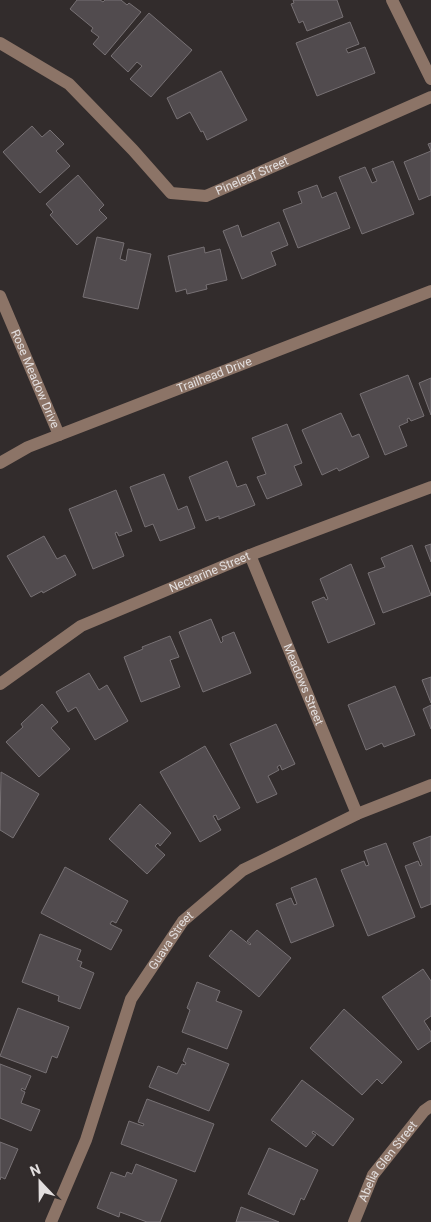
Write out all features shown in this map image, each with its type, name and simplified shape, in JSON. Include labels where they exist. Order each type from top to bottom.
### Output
[{"type":"street","points":[[392,0],[431,79]]},
{"type":"street","name":"Pineleaf Street","points":[[0,43],[69,84],[172,193],[206,196],[431,97]]},
{"type":"street","name":"Trailhead Drive","points":[[0,463],[28,447],[431,291]]},
{"type":"street","name":"Rose Meadow Drive","points":[[0,296],[59,435]]},
{"type":"street","name":"Nectarine Street","points":[[0,684],[81,626],[250,555],[431,486]]},
{"type":"street","name":"Meadows Street","points":[[250,555],[357,814]]},
{"type":"street","name":"Guava Street","points":[[51,1222],[86,1140],[131,999],[183,921],[244,870],[357,814],[431,785]]},
{"type":"street","name":"Abelia Glen Street","points":[[354,1222],[373,1175],[424,1111],[431,1106]]},
{"type":"building","points":[[77,0],[100,0],[103,2],[105,0],[121,0],[127,5],[129,3],[141,12],[105,55],[93,44],[99,37],[91,31],[93,28],[70,9]]},
{"type":"building","points":[[293,0],[337,0],[343,17],[307,31],[303,21],[299,23],[291,4],[294,3]]},
{"type":"building","points":[[149,13],[192,50],[151,97],[130,79],[142,66],[137,62],[128,72],[111,56]]},
{"type":"building","points":[[350,22],[359,44],[346,49],[348,53],[365,47],[375,73],[317,96],[296,43]]},
{"type":"building","points":[[221,71],[247,120],[207,140],[190,112],[177,119],[167,98]]},
{"type":"building","points":[[32,126],[42,137],[50,130],[64,144],[56,151],[70,166],[40,193],[3,152]]},
{"type":"building","points":[[431,151],[431,195],[419,200],[404,162]]},
{"type":"building","points":[[393,161],[414,214],[362,234],[339,177],[365,167],[372,183],[377,181],[372,169]]},
{"type":"building","points":[[78,175],[104,205],[99,210],[107,218],[77,245],[50,215],[53,212],[46,204]]},
{"type":"building","points":[[317,185],[322,198],[336,192],[350,228],[298,248],[283,210],[302,203],[298,192]]},
{"type":"building","points":[[279,222],[288,245],[271,252],[276,265],[242,279],[223,231],[238,225],[242,237]]},
{"type":"building","points":[[97,237],[124,243],[120,259],[126,261],[128,249],[151,254],[138,309],[83,297]]},
{"type":"building","points":[[204,247],[205,253],[220,249],[227,280],[206,285],[207,289],[187,294],[186,289],[176,292],[168,256]]},
{"type":"building","points":[[408,375],[424,416],[411,421],[409,418],[407,419],[408,422],[399,426],[407,446],[385,455],[360,394]]},
{"type":"building","points":[[431,378],[431,415],[419,383]]},
{"type":"building","points":[[341,413],[352,437],[359,434],[369,457],[339,471],[337,468],[322,475],[302,430]]},
{"type":"building","points":[[287,424],[302,463],[294,466],[302,485],[267,499],[257,477],[266,474],[252,438]]},
{"type":"building","points":[[227,461],[237,487],[246,484],[255,505],[219,519],[219,516],[206,521],[189,477]]},
{"type":"building","points":[[164,474],[178,510],[187,506],[195,528],[160,541],[153,524],[145,527],[130,487]]},
{"type":"building","points":[[116,490],[132,531],[119,536],[117,532],[115,533],[124,556],[93,569],[69,509]]},
{"type":"building","points":[[44,536],[57,559],[65,555],[76,575],[43,593],[42,591],[31,597],[7,556]]},
{"type":"building","points":[[431,544],[431,562],[425,546]]},
{"type":"building","points":[[412,545],[431,595],[383,613],[368,573],[385,567],[381,558]]},
{"type":"building","points":[[351,564],[375,624],[328,643],[312,602],[324,597],[326,600],[328,599],[320,579]]},
{"type":"building","points":[[211,619],[221,643],[223,641],[222,637],[234,632],[251,673],[203,692],[179,632]]},
{"type":"building","points":[[170,636],[179,657],[170,660],[180,687],[141,702],[124,657],[143,649],[142,647]]},
{"type":"building","points":[[89,673],[99,690],[107,685],[128,721],[95,740],[76,707],[68,712],[56,692]]},
{"type":"building","points":[[431,677],[431,703],[422,680]]},
{"type":"building","points":[[395,686],[415,735],[384,747],[382,743],[366,750],[348,705]]},
{"type":"building","points":[[42,704],[58,722],[51,728],[70,749],[39,777],[6,742],[23,727],[21,724]]},
{"type":"building","points":[[431,705],[431,729],[423,709]]},
{"type":"building","points":[[276,724],[295,764],[282,770],[280,765],[277,767],[279,770],[268,776],[277,794],[257,803],[230,744]]},
{"type":"building","points":[[205,746],[240,808],[218,820],[216,815],[213,816],[221,830],[200,842],[160,772]]},
{"type":"building","points":[[1,772],[39,794],[13,838],[0,830]]},
{"type":"building","points":[[140,804],[171,833],[160,846],[158,843],[155,846],[165,855],[147,874],[109,839]]},
{"type":"building","points":[[431,836],[431,904],[421,908],[405,866],[418,861],[420,866],[422,865],[413,843]]},
{"type":"building","points":[[386,843],[415,917],[368,936],[341,870],[364,861],[366,866],[369,865],[364,851]]},
{"type":"building","points":[[65,867],[128,901],[116,923],[112,921],[110,924],[122,930],[111,950],[41,913]]},
{"type":"building","points":[[316,878],[334,926],[291,943],[276,904],[291,898],[294,905],[297,904],[291,888]]},
{"type":"building","points":[[231,930],[250,945],[247,941],[257,930],[291,958],[259,997],[209,956]]},
{"type":"building","points":[[40,934],[81,950],[77,960],[82,962],[80,967],[94,973],[80,1009],[58,1001],[59,996],[22,982]]},
{"type":"building","points":[[423,969],[431,981],[431,1016],[424,1021],[431,1032],[431,1041],[418,1050],[382,997]]},
{"type":"building","points":[[197,982],[220,991],[216,1001],[242,1011],[227,1049],[182,1032],[190,1010],[187,1008]]},
{"type":"building","points":[[18,1008],[69,1027],[57,1058],[52,1056],[46,1073],[0,1056]]},
{"type":"building","points":[[344,1009],[402,1062],[382,1084],[377,1079],[362,1095],[310,1048]]},
{"type":"building","points":[[188,1048],[229,1064],[209,1111],[149,1087],[158,1066],[177,1074],[182,1064],[185,1065],[186,1063],[183,1061]]},
{"type":"building","points":[[0,1064],[31,1076],[25,1090],[22,1088],[21,1090],[25,1092],[21,1103],[40,1110],[31,1131],[0,1118]]},
{"type":"building","points":[[302,1080],[354,1119],[333,1146],[313,1131],[312,1133],[316,1135],[306,1147],[271,1120]]},
{"type":"building","points":[[147,1099],[214,1124],[195,1172],[121,1144],[129,1121],[143,1126],[144,1124],[138,1122]]},
{"type":"building","points":[[0,1142],[18,1149],[5,1179],[1,1177],[0,1180]]},
{"type":"building","points":[[269,1148],[318,1170],[304,1200],[301,1198],[294,1215],[248,1194]]},
{"type":"building","points":[[136,1164],[177,1180],[160,1222],[147,1222],[120,1212],[119,1217],[97,1208],[111,1172],[125,1177],[127,1172],[132,1174]]},
{"type":"building","points":[[241,1207],[279,1222],[236,1222]]}]
